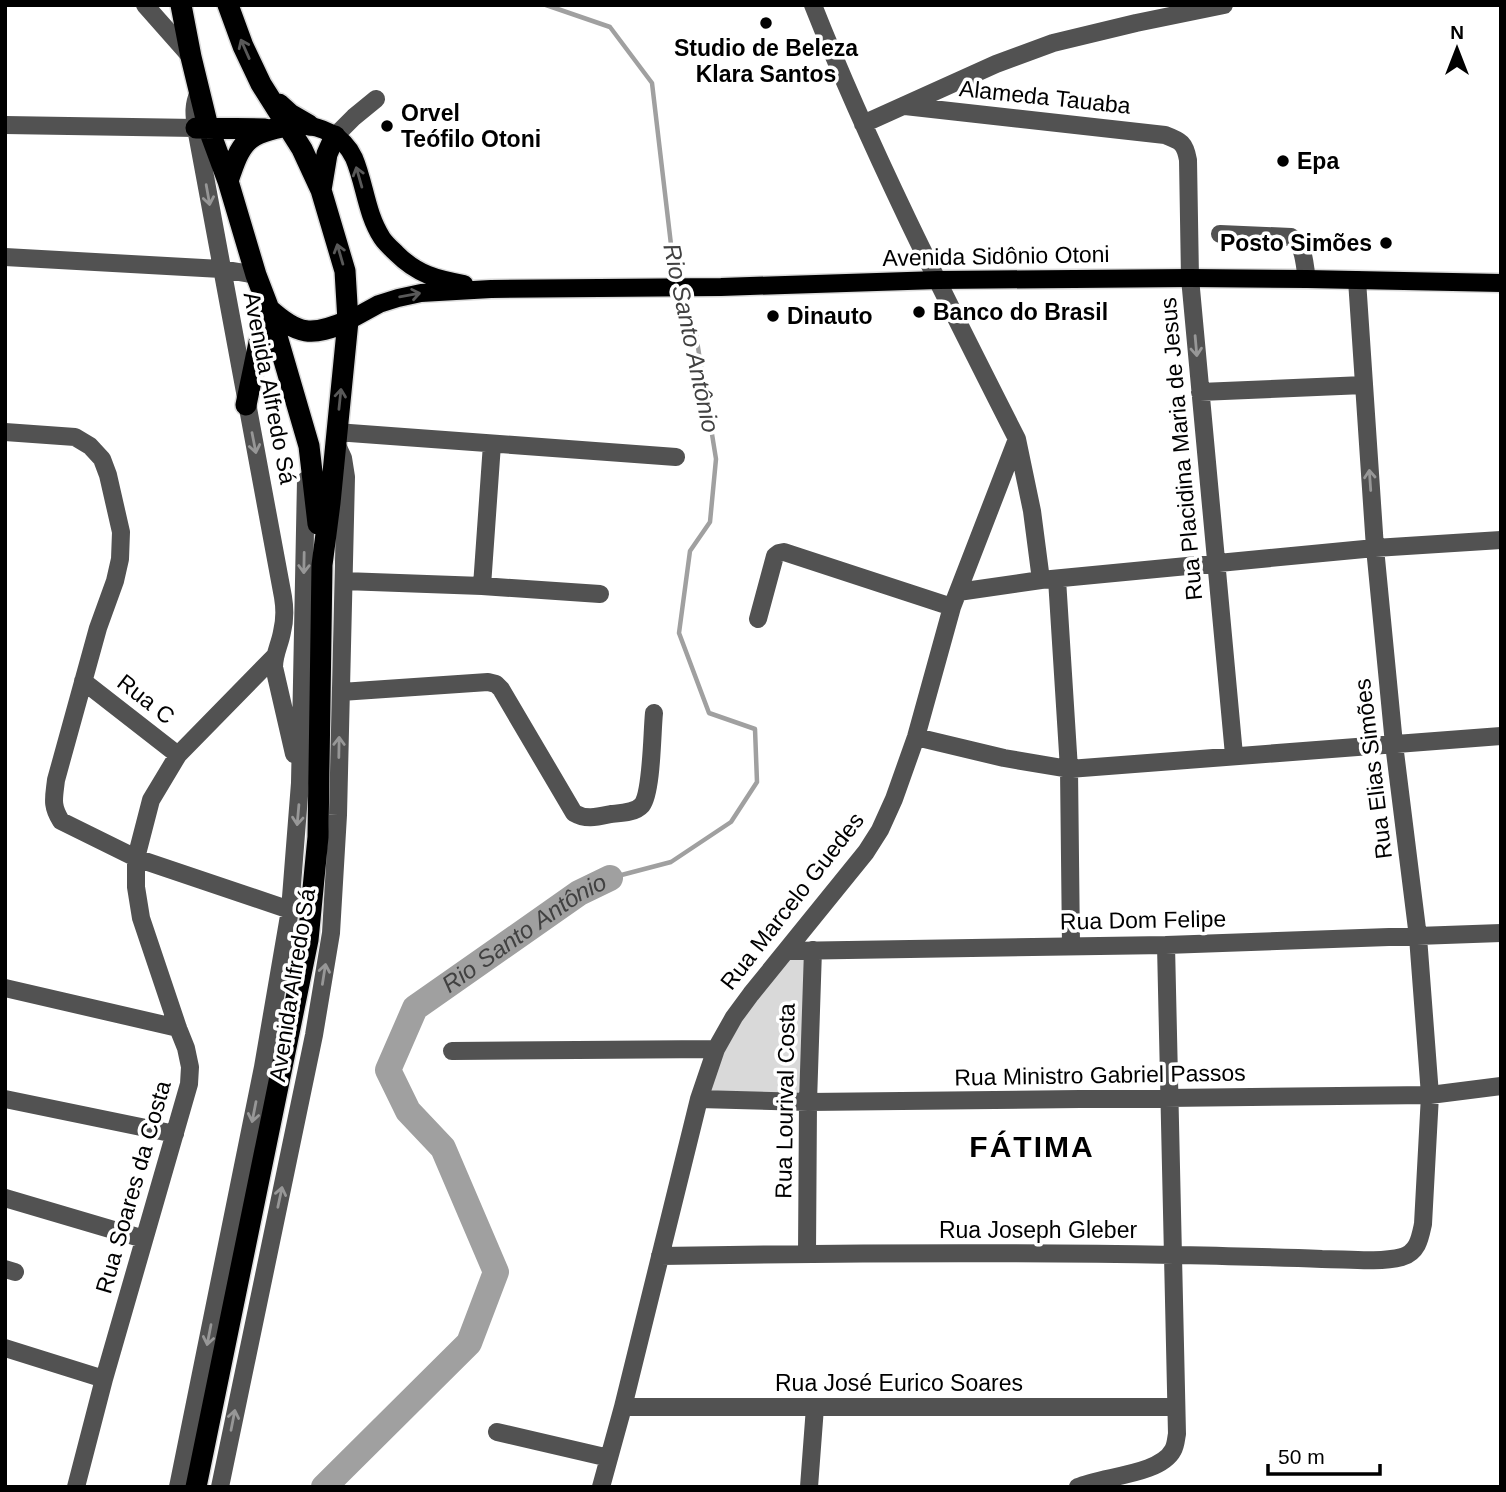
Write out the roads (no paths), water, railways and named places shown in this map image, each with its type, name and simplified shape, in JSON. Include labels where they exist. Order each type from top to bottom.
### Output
[{"type":"highway","name":"Avenida Alfredo Sá","points":[[181,5],[199,92],[202,127],[228,181],[309,446],[322,565],[318,837],[308,940],[196,1487]]},
{"type":"highway","name":"Avenida Alfredo Sá","points":[[228,5],[261,84],[302,149],[321,190],[345,271],[348,321],[322,565]]},
{"type":"highway","points":[[202,127],[288,127]]},
{"type":"highway","points":[[228,181],[237,154],[249,139],[288,127]]},
{"type":"highway","points":[[321,190],[327,154],[335,136]]},
{"type":"highway","points":[[268,306],[285,323],[298,330],[316,332],[348,321]]},
{"type":"highway","points":[[246,405],[268,306]]},
{"type":"main road","points":[[288,127],[323,129],[345,144],[354,158],[370,213],[383,240],[408,265],[435,278],[491,289]]},
{"type":"main road","name":"Avenida Sidônio Otoni","points":[[491,289],[1190,278],[1501,284]]},
{"type":"main road","points":[[348,321],[379,304],[398,298],[421,293],[491,289]]},
{"type":"street","points":[[145,5],[191,57]]},
{"type":"street","points":[[863,124],[996,64],[1053,43],[1224,5]]},
{"type":"street","points":[[816,6],[863,124],[1017,439],[1049,580],[1069,769],[1071,946]]},
{"type":"street","points":[[335,136],[376,99]]},
{"type":"street","name":"Alameda Tauaba","points":[[905,106],[1148,132],[1179,141]]},
{"type":"street","points":[[5,125],[202,127]]},
{"type":"street","name":"Avenida Alfredo Sá","points":[[202,127],[221,270],[285,608],[282,634],[274,657]]},
{"type":"street","name":"Rua Placidina Maria de Jesus","points":[[1179,141],[1186,149],[1188,160],[1190,278],[1234,755]]},
{"type":"street","points":[[1220,234],[1291,237],[1298,241],[1307,279]]},
{"type":"street","points":[[5,257],[221,270],[256,275]]},
{"type":"street","name":"Rua Elias Simões","points":[[1357,280],[1375,548],[1394,744],[1418,937],[1430,1095],[1423,1224],[1414,1250]]},
{"type":"street","points":[[1200,392],[1364,385]]},
{"type":"street","points":[[5,432],[75,438],[90,446],[102,459],[108,475],[121,532],[120,559],[115,581],[98,628],[56,780],[55,811],[61,821],[136,858],[289,910]]},
{"type":"street","points":[[336,437],[492,444],[676,457]]},
{"type":"street","name":"Avenida Alfredo Sá","points":[[220,1487],[314,1035],[331,933],[338,815],[346,477],[336,437]]},
{"type":"street","name":"Rua Marcelo Guedes","points":[[601,1487],[699,1099],[716,1049],[734,1017],[866,852],[880,830],[916,737],[955,599],[1017,439]]},
{"type":"street","points":[[482,586],[492,444]]},
{"type":"street","name":"Avenida Alfredo Sá","points":[[178,1487],[263,1067],[289,910],[300,783],[306,468],[309,446]]},
{"type":"street","points":[[758,619],[775,556],[784,552],[955,599],[1049,580],[1375,548],[1501,540]]},
{"type":"street","points":[[344,581],[600,594]]},
{"type":"street","points":[[282,634],[303,615]]},
{"type":"street","points":[[274,657],[275,677],[300,783]]},
{"type":"street","name":"Rua Soares da Costa","points":[[76,1487],[104,1379],[189,1084],[190,1067],[186,1048],[141,918],[136,887],[136,858],[152,800],[178,755],[274,657]]},
{"type":"street","name":"Rua C","points":[[83,681],[178,755]]},
{"type":"street","points":[[341,692],[488,682],[496,684],[574,813],[586,818],[635,811],[641,806],[648,785],[654,713]]},
{"type":"street","points":[[916,737],[1004,758],[1069,769],[1501,736]]},
{"type":"street","name":"Rua Dom Felipe","points":[[786,951],[1166,945],[1501,933]]},
{"type":"street","points":[[1078,1487],[1141,1471],[1162,1461],[1173,1450],[1177,1434],[1166,945]]},
{"type":"street","name":"Rua Lourival Costa","points":[[807,1254],[813,950]]},
{"type":"street","points":[[5,988],[178,1028]]},
{"type":"street","points":[[452,1051],[716,1049]]},
{"type":"street","name":"Rua Ministro Gabriel Passos","points":[[699,1099],[808,1102],[1430,1095],[1501,1086]]},
{"type":"street","points":[[5,1099],[175,1134]]},
{"type":"street","points":[[5,1198],[144,1239]]},
{"type":"street","name":"Rua Joseph Gleber","points":[[660,1256],[1172,1255],[1384,1259],[1403,1256],[1414,1250]]},
{"type":"street","points":[[5,1348],[104,1379]]},
{"type":"street","name":"Rua José Eurico Soares","points":[[623,1407],[1175,1407]]},
{"type":"street","points":[[810,1487],[815,1407]]},
{"type":"street","points":[[497,1432],[609,1458]]},
{"type":"waterway","name":"Rio Santo Antônio","points":[[546,5],[610,27],[652,83],[674,270],[678,282]]},
{"type":"waterway","name":"Rio Santo Antônio","points":[[610,878],[671,862],[731,822],[757,782],[755,729],[709,713],[679,633],[690,551],[710,522],[716,459],[696,335],[681,291]]},
{"type":"waterway","name":"Rio Santo Antônio","points":[[324,1487],[469,1343],[496,1272],[443,1148],[408,1111],[388,1070],[415,1008],[579,893],[610,878]]},
{"type":"place","name":"Studio de Beleza Klara Santos","points":[[766,23]]},
{"type":"place","name":"Orvel Teófilo Otoni","points":[[387,126]]},
{"type":"place","name":"Epa","points":[[1283,161]]},
{"type":"place","name":"Posto Simões","points":[[1386,243]]},
{"type":"place","name":"Banco do Brasil","points":[[919,312]]},
{"type":"place","name":"Dinauto","points":[[773,316]]},
{"type":"district","name":"FÁTIMA","points":[[1032,1147]]}]
